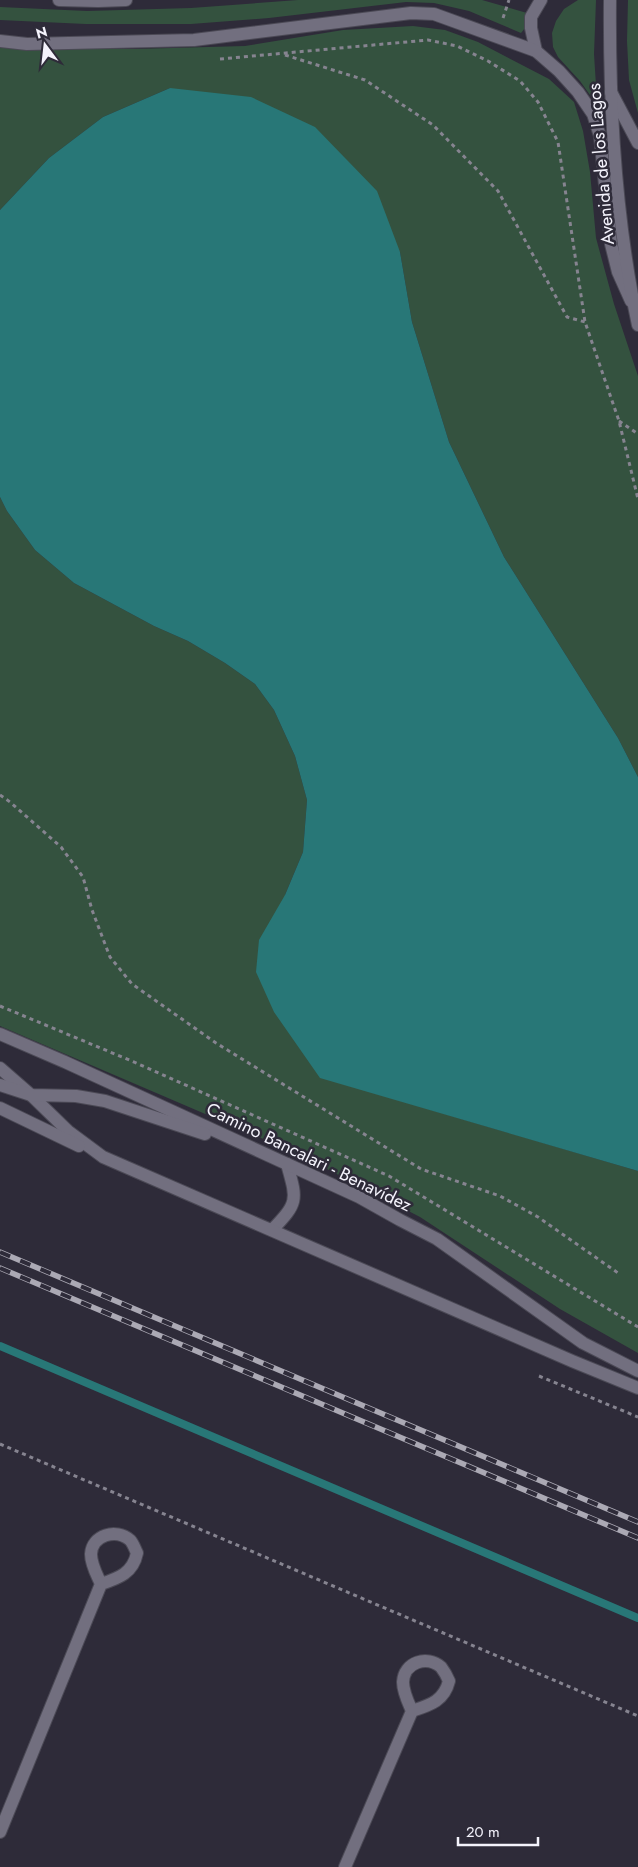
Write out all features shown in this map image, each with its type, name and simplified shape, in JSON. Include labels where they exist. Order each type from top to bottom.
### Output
[{"type":"street","points":[[59,0],[126,0]]},
{"type":"street","points":[[536,51],[531,28],[531,17],[541,0]]},
{"type":"street","name":"Avenida de los Lagos","points":[[610,0],[612,128],[621,222],[638,324]]},
{"type":"street","points":[[0,41],[27,44],[194,40],[411,13],[434,14],[536,51],[559,71],[578,92],[593,114],[600,136],[611,244],[618,272],[635,309]]},
{"type":"street","points":[[611,92],[638,143]]},
{"type":"street","name":"Camino Bancalari - Benavídez","points":[[0,1034],[359,1197],[437,1239],[584,1343],[638,1371]]},
{"type":"street","points":[[0,1068],[31,1094],[62,1126],[103,1157]]},
{"type":"street","points":[[0,1085],[31,1094],[76,1096],[105,1101],[287,1164],[296,1195],[288,1214],[272,1230]]},
{"type":"street","points":[[0,1108],[103,1157],[638,1388]]},
{"type":"street","points":[[0,1832],[101,1584]]},
{"type":"street","points":[[345,1867],[412,1711]]},
{"type":"path","points":[[215,59],[428,40],[457,46],[520,81],[538,102],[558,142],[584,322],[619,420],[638,499]]},
{"type":"path","points":[[282,54],[365,80],[433,125],[498,191],[568,317],[584,322]]},
{"type":"path","points":[[619,420],[638,434]]},
{"type":"path","points":[[0,795],[61,847],[84,877],[92,910],[110,957],[132,984],[216,1043],[421,1169],[500,1196],[538,1217],[618,1273]]},
{"type":"path","points":[[0,1006],[134,1062],[389,1176],[638,1327]]},
{"type":"path","points":[[539,1376],[638,1417]]},
{"type":"path","points":[[0,1444],[638,1716]]},
{"type":"shaded area","points":[[298,0],[482,0],[527,13],[525,28],[521,33],[469,11],[434,3],[406,2],[269,18],[191,24],[86,24],[0,20],[0,7],[87,11],[191,8]]},
{"type":"shaded area","points":[[578,0],[596,0],[594,54],[597,101],[595,102],[580,81],[558,57],[553,47],[552,33],[556,21],[564,9]]},
{"type":"shaded area","points":[[628,0],[638,0],[638,113],[629,80],[627,41]]},
{"type":"shaded area","points":[[413,26],[445,30],[478,42],[549,79],[574,102],[583,131],[590,172],[596,238],[614,304],[638,376],[638,777],[618,738],[504,557],[449,442],[412,322],[400,252],[170,88],[103,117],[49,158],[0,210],[0,48],[135,49],[245,46],[343,30]]},
{"type":"shaded area","points":[[170,88],[251,97],[315,127],[377,191],[400,252],[412,322],[449,442],[504,557],[618,738],[638,777],[638,1171],[320,1078],[274,1012],[256,972],[259,940],[285,895],[303,852],[307,800],[295,756],[274,710],[255,684],[225,663],[188,641],[154,626],[74,583],[35,550],[7,511],[0,497],[0,210],[49,158],[103,117]]},
{"type":"shaded area","points":[[0,497],[7,511],[35,550],[74,583],[154,626],[188,641],[225,663],[255,684],[274,710],[295,756],[307,800],[303,852],[285,895],[320,1077],[638,1171],[638,1353],[560,1309],[420,1217],[296,1153],[0,1026]]},
{"type":"waterway","points":[[0,1346],[638,1618]]},
{"type":"railway","points":[[0,1252],[638,1522]]},
{"type":"railway","points":[[0,1268],[638,1538]]}]
